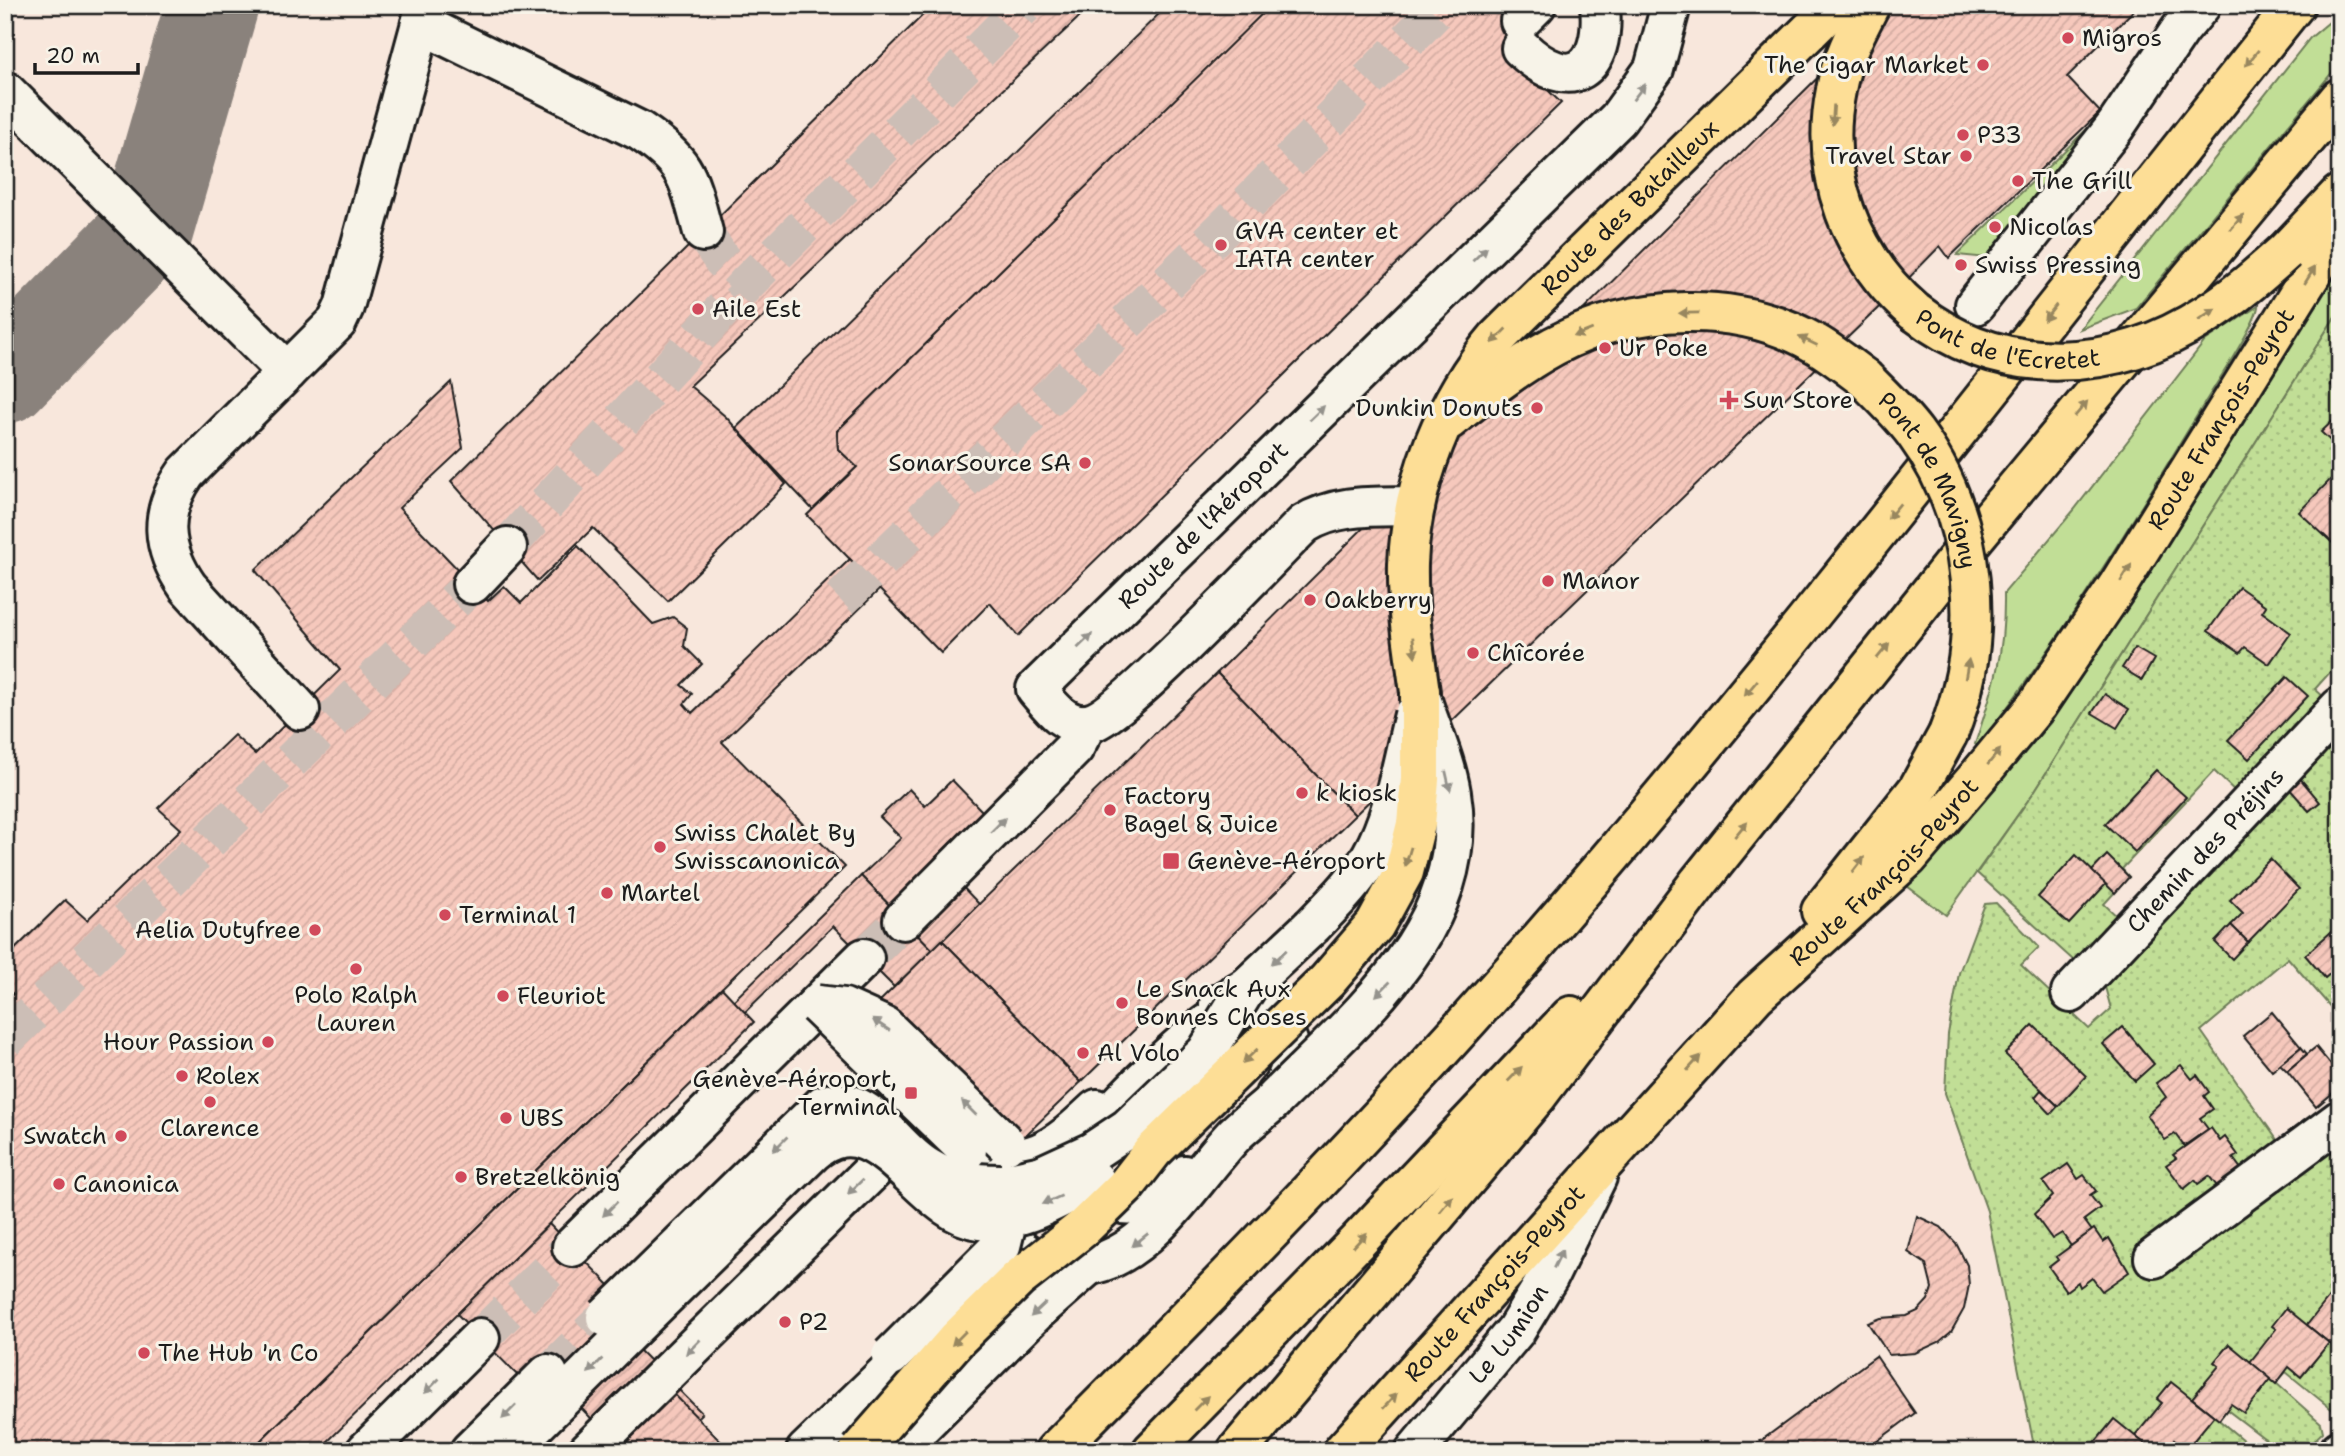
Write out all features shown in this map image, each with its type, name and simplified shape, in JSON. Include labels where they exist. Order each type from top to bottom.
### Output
[{"type":"main road","name":"Route des Batailleux","points":[[859,1451],[957,1339],[1018,1279],[1086,1246],[1125,1187],[1153,1151],[1327,981],[1375,925],[1404,872],[1416,824],[1420,692],[1408,594],[1408,562],[1415,506],[1442,426],[1466,376],[1497,338],[1836,5]]},
{"type":"main road","name":"Pont de l'Ecretet","points":[[1870,5],[1854,36],[1836,88],[1831,136],[1833,164],[1845,216],[1864,254],[1897,297],[1946,334],[2000,355],[2049,363],[2102,358],[2157,341],[2208,314],[2286,251],[2340,194]]},
{"type":"main road","points":[[1055,1451],[1300,1201],[1553,924],[1789,643],[2295,5]]},
{"type":"main road","points":[[1237,1451],[1537,1096],[1699,882],[1961,554],[2340,98]]},
{"type":"main road","name":"Route François-Peyrot","points":[[1343,1451],[1755,996],[1908,858],[2037,705],[2118,587],[2340,228]]},
{"type":"main road","name":"Pont de Mavigny","points":[[1442,426],[1552,348],[1594,328],[1639,316],[1719,314],[1780,328],[1815,343],[1864,379],[1891,405],[1931,458],[1952,506],[1965,550],[1970,585],[1970,644],[1963,688],[1948,734],[1918,789],[1755,996]]},
{"type":"main road","points":[[1153,1451],[1357,1242],[1699,882]]},
{"type":"street","points":[[1525,25],[1549,71],[1572,72],[1594,58],[1600,43],[1600,5]]},
{"type":"street","name":"Route de l'Aéroport","points":[[1087,724],[1064,719],[1036,689],[1618,119],[1654,69],[1671,5]]},
{"type":"street","points":[[1975,305],[2115,127],[2181,29],[2201,5]]},
{"type":"street","points":[[300,710],[188,587],[172,565],[166,536],[167,513],[174,490],[186,473],[325,337],[344,307],[423,15],[640,131],[668,150],[683,169],[703,232]]},
{"type":"street","points":[[5,91],[287,372]]},
{"type":"street","points":[[903,920],[1074,748],[1087,724],[1111,713],[1162,666],[1304,524],[1330,510],[1415,506]]},
{"type":"street","points":[[472,584],[507,547]]},
{"type":"street","points":[[615,1327],[813,1152],[834,1139],[857,1137],[877,1145],[942,1205],[980,1220],[1015,1183],[1042,1175],[1092,1152],[1128,1128],[1206,1053],[1247,988],[1347,889],[1370,857],[1391,805],[1420,692]]},
{"type":"street","points":[[1274,1099],[1287,1082],[1292,1066],[1289,1043],[1282,1029],[1270,1016],[1251,1009],[1220,1014],[1201,1027],[1100,1125],[1087,1148],[1088,1172],[1096,1190],[1110,1200],[1136,1206],[1146,1203],[1235,1134],[1274,1099],[1393,979],[1420,942],[1437,904],[1451,847],[1453,812],[1447,775],[1420,692]]},
{"type":"street","name":"Chemin des Préjins","points":[[2071,993],[2340,706]]},
{"type":"street","points":[[572,1247],[864,958]]},
{"type":"street","points":[[817,1005],[967,1150],[1015,1183]]},
{"type":"street","points":[[817,1005],[844,1007],[884,1026],[1015,1183],[1030,1255],[1063,1265],[1086,1246]]},
{"type":"street","points":[[509,1451],[866,1100],[904,1140],[1015,1183],[1101,1177],[1153,1151]]},
{"type":"street","points":[[2154,1258],[2340,1120]]},
{"type":"street","points":[[1086,1246],[1112,1258],[1135,1245],[1160,1224],[1235,1134]]},
{"type":"street","points":[[588,1451],[904,1140]]},
{"type":"street","name":"Le Lumion","points":[[1415,1451],[1516,1330],[1549,1276],[1602,1167]]},
{"type":"street","points":[[897,1451],[1037,1311],[1086,1246],[1101,1177]]},
{"type":"street","points":[[795,1451],[1001,1246],[1015,1183]]},
{"type":"street","points":[[806,1451],[1015,1183]]},
{"type":"street","points":[[366,1451],[480,1338]]},
{"type":"street","points":[[470,1451],[558,1384],[509,1451]]},
{"type":"green space","points":[[2340,13],[2340,63],[2136,308],[2080,329],[2310,38]]},
{"type":"green space","points":[[2089,127],[2090,131],[1988,258],[1957,255]]},
{"type":"green space","points":[[2340,250],[2340,309],[2034,792],[1946,915],[1907,886],[2052,721],[2133,598]]},
{"type":"green space","points":[[2258,306],[2252,324],[2237,351],[2098,576],[2040,662],[1978,746],[1975,744],[1993,687],[2000,652],[2004,593],[2074,510],[2205,341]]},
{"type":"green space","points":[[2340,309],[2340,661],[2315,689],[2325,698],[2238,794],[2214,771],[2122,869],[2129,877],[2104,904],[2121,920],[2082,959],[2073,960],[1977,873],[2034,792]]},
{"type":"green space","points":[[2340,726],[2340,1018],[2288,958],[2201,1031],[2294,1164],[2340,1132],[2340,1340],[2334,1347],[2340,1352],[2340,1416],[2286,1372],[2276,1383],[2321,1423],[2323,1432],[2303,1451],[2281,1451],[2227,1410],[2219,1420],[2256,1451],[2178,1451],[2171,1445],[2166,1451],[2035,1451],[1987,1211],[1945,1093],[1948,1034],[1959,973],[1985,904],[1996,903],[2039,947],[2021,965],[2089,1029],[2111,1009],[2105,987],[2115,971]]},
{"type":"building","name":"Aile Est","points":[[933,5],[1092,5],[690,386],[726,417],[786,484],[768,503],[668,601],[593,528],[538,581],[451,481]]},
{"type":"building","points":[[1168,5],[1276,5],[837,431],[838,449],[857,467],[813,510],[736,428]]},
{"type":"building","name":"GVA center et IATA center","points":[[1271,5],[1500,5],[1507,18],[1512,55],[1561,103],[1018,636],[990,603],[941,653],[807,515],[857,467],[838,449],[837,431]]},
{"type":"building","name":"P33","points":[[1891,5],[2139,5],[2067,77],[2100,112],[1949,258],[1940,246],[1905,282],[1865,218],[1849,152],[1849,118],[1856,79],[1884,12]]},
{"type":"building","points":[[1884,12],[1856,79],[1849,118],[1849,152],[1865,218],[1905,282],[1355,815],[1217,673]]},
{"type":"building","points":[[2340,375],[2340,392],[2331,385]]},
{"type":"building","name":"Terminal 1","points":[[451,382],[463,448],[399,508],[488,601],[504,586],[521,603],[578,546],[653,624],[673,617],[687,628],[684,646],[702,664],[681,685],[692,694],[684,704],[692,713],[850,559],[879,590],[722,742],[845,867],[250,1451],[5,1451],[5,1001],[13,994],[5,987],[5,959],[65,900],[87,920],[181,829],[158,808],[234,735],[255,754],[340,670],[255,570]]},
{"type":"building","points":[[2340,414],[2340,450],[2321,432]]},
{"type":"building","points":[[2340,469],[2340,483],[2333,477]]},
{"type":"building","points":[[2333,477],[2340,483],[2340,550],[2299,512]]},
{"type":"building","points":[[2239,587],[2266,606],[2262,612],[2291,633],[2269,664],[2245,647],[2240,653],[2208,631]]},
{"type":"building","points":[[2135,648],[2154,659],[2142,680],[2122,668]]},
{"type":"building","points":[[1217,673],[1355,815],[1081,1082],[942,940]]},
{"type":"building","points":[[2287,677],[2308,696],[2249,759],[2228,740]]},
{"type":"building","points":[[2105,694],[2129,709],[2117,728],[2092,713]]},
{"type":"building","points":[[2156,770],[2186,797],[2135,852],[2105,824]]},
{"type":"building","points":[[2299,777],[2320,802],[2309,811],[2288,787]]},
{"type":"building","points":[[952,780],[983,812],[935,858],[979,904],[933,950],[861,876],[901,838],[880,817],[909,789],[925,806]]},
{"type":"building","points":[[2076,855],[2106,884],[2069,924],[2038,897]]},
{"type":"building","points":[[2107,855],[2129,877],[2115,893],[2092,871]]},
{"type":"building","points":[[2270,859],[2299,889],[2248,942],[2231,925],[2243,913],[2230,900]]},
{"type":"building","points":[[861,876],[933,950],[894,987],[833,926],[744,1013],[733,1001]]},
{"type":"building","points":[[2231,925],[2248,942],[2232,959],[2215,942]]},
{"type":"building","points":[[2339,925],[2340,965],[2325,978],[2305,955]]},
{"type":"building","points":[[942,940],[1081,1082],[1007,1153],[869,1012]]},
{"type":"building","points":[[722,988],[754,1022],[318,1451],[250,1451]]},
{"type":"building","points":[[2272,1012],[2301,1047],[2272,1071],[2243,1036]]},
{"type":"building","points":[[2033,1025],[2086,1076],[2058,1106],[2005,1054]]},
{"type":"building","points":[[2123,1027],[2154,1064],[2135,1081],[2103,1044]]},
{"type":"building","points":[[2301,1047],[2307,1054],[2287,1071],[2280,1064]]},
{"type":"building","points":[[2316,1047],[2340,1076],[2340,1087],[2316,1107],[2287,1071]]},
{"type":"building","points":[[2181,1065],[2192,1079],[2197,1075],[2209,1092],[2204,1096],[2213,1109],[2200,1118],[2208,1129],[2184,1146],[2175,1134],[2165,1140],[2147,1115],[2166,1097],[2156,1083]]},
{"type":"building","points":[[2041,1090],[2058,1106],[2051,1114],[2035,1097]]},
{"type":"building","points":[[2211,1128],[2220,1141],[2225,1137],[2238,1155],[2233,1158],[2247,1177],[2223,1194],[2209,1176],[2198,1184],[2195,1180],[2184,1189],[2166,1165],[2176,1158],[2173,1155]]},
{"type":"building","points":[[2068,1164],[2078,1179],[2084,1175],[2096,1191],[2090,1195],[2100,1208],[2084,1220],[2092,1231],[2071,1246],[2062,1233],[2052,1239],[2034,1214],[2053,1196],[2043,1182]]},
{"type":"building","points":[[1917,1216],[1941,1227],[1956,1243],[1967,1265],[1969,1285],[1964,1309],[1951,1332],[1939,1342],[1915,1353],[1889,1355],[1868,1323],[1881,1318],[1907,1316],[1918,1311],[1928,1300],[1932,1288],[1926,1264],[1908,1252]]},
{"type":"building","points":[[549,1224],[616,1292],[598,1309],[702,1413],[662,1451],[623,1451],[540,1366],[524,1382],[457,1314]]},
{"type":"building","points":[[2094,1229],[2103,1242],[2109,1238],[2129,1272],[2102,1291],[2092,1278],[2080,1287],[2078,1282],[2066,1291],[2049,1267],[2058,1260],[2056,1257]]},
{"type":"building","points":[[2340,1275],[2340,1340],[2334,1347],[2307,1325],[2333,1292],[2329,1289]]},
{"type":"building","points":[[2286,1308],[2329,1343],[2301,1377],[2289,1367],[2276,1384],[2250,1362],[2276,1329],[2272,1326]]},
{"type":"building","points":[[2229,1344],[2271,1379],[2244,1413],[2231,1404],[2219,1420],[2192,1398],[2219,1366],[2214,1362]]},
{"type":"building","points":[[1876,1356],[1915,1413],[1864,1451],[1747,1451]]},
{"type":"building","points":[[2171,1382],[2214,1416],[2186,1450],[2174,1440],[2166,1451],[2154,1451],[2135,1436],[2162,1403],[2157,1399]]},
{"type":"building","points":[[671,1391],[730,1451],[611,1451]]},
{"type":"building","points":[[2114,1419],[2135,1436],[2154,1451],[2088,1451]]},
{"type":"taxiway","points":[[5,377],[146,233],[212,5]]},
{"type":"tunnel","points":[[507,547],[746,284],[1025,5]]},
{"type":"tunnel","points":[[840,600],[1229,223],[1442,5]]},
{"type":"tunnel","points":[[703,232],[722,260],[746,284]]},
{"type":"tunnel","points":[[5,1040],[472,584]]},
{"type":"tunnel","points":[[864,958],[903,920]]},
{"type":"tunnel","points":[[480,1338],[572,1247]]},
{"type":"tunnel","points":[[548,1374],[606,1317]]},
{"type":"place","name":"Migros","points":[[2068,38]]},
{"type":"place","name":"The Cigar Market","points":[[1983,65]]},
{"type":"place","name":"P33","points":[[1963,135]]},
{"type":"place","name":"Travel Star","points":[[1966,156]]},
{"type":"place","name":"The Grill","points":[[2018,181]]},
{"type":"place","name":"Nicolas","points":[[1995,227]]},
{"type":"place","name":"GVA center et IATA center","points":[[1221,245]]},
{"type":"place","name":"Swiss Pressing","points":[[1961,265]]},
{"type":"place","name":"Aile Est","points":[[698,309]]},
{"type":"place","name":"Ur Poke","points":[[1605,348]]},
{"type":"place","name":"Sun Store","points":[[1729,400]]},
{"type":"place","name":"Dunkin Donuts","points":[[1537,408]]},
{"type":"place","name":"SonarSource SA","points":[[1085,463]]},
{"type":"place","name":"Manor","points":[[1548,581]]},
{"type":"place","name":"Oakberry","points":[[1310,600]]},
{"type":"place","name":"Chîcorée","points":[[1473,653]]},
{"type":"place","name":"k kiosk","points":[[1302,793]]},
{"type":"place","name":"Factory Bagel & Juice","points":[[1110,810]]},
{"type":"place","name":"Swiss Chalet By Swisscanonica","points":[[660,847]]},
{"type":"place","name":"Genève-Aéroport","points":[[1171,861]]},
{"type":"place","name":"Martel","points":[[607,893]]},
{"type":"place","name":"Terminal 1","points":[[445,915]]},
{"type":"place","name":"Aelia Dutyfree","points":[[315,930]]},
{"type":"place","name":"Polo Ralph Lauren","points":[[356,969]]},
{"type":"place","name":"Fleuriot","points":[[503,996]]},
{"type":"place","name":"Le Snack Aux Bonnes Choses","points":[[1122,1003]]},
{"type":"place","name":"Hour Passion","points":[[268,1042]]},
{"type":"place","name":"Al Volo","points":[[1083,1053]]},
{"type":"place","name":"Rolex","points":[[182,1076]]},
{"type":"place","name":"Genève-Aéroport, Terminal","points":[[911,1093]]},
{"type":"place","name":"Clarence","points":[[210,1102]]},
{"type":"place","name":"UBS","points":[[506,1118]]},
{"type":"place","name":"Swatch","points":[[121,1136]]},
{"type":"place","name":"Bretzelkönig","points":[[461,1177]]},
{"type":"place","name":"Canonica","points":[[59,1184]]},
{"type":"place","name":"P2","points":[[785,1322]]},
{"type":"place","name":"The Hub 'n Co","points":[[144,1353]]}]
